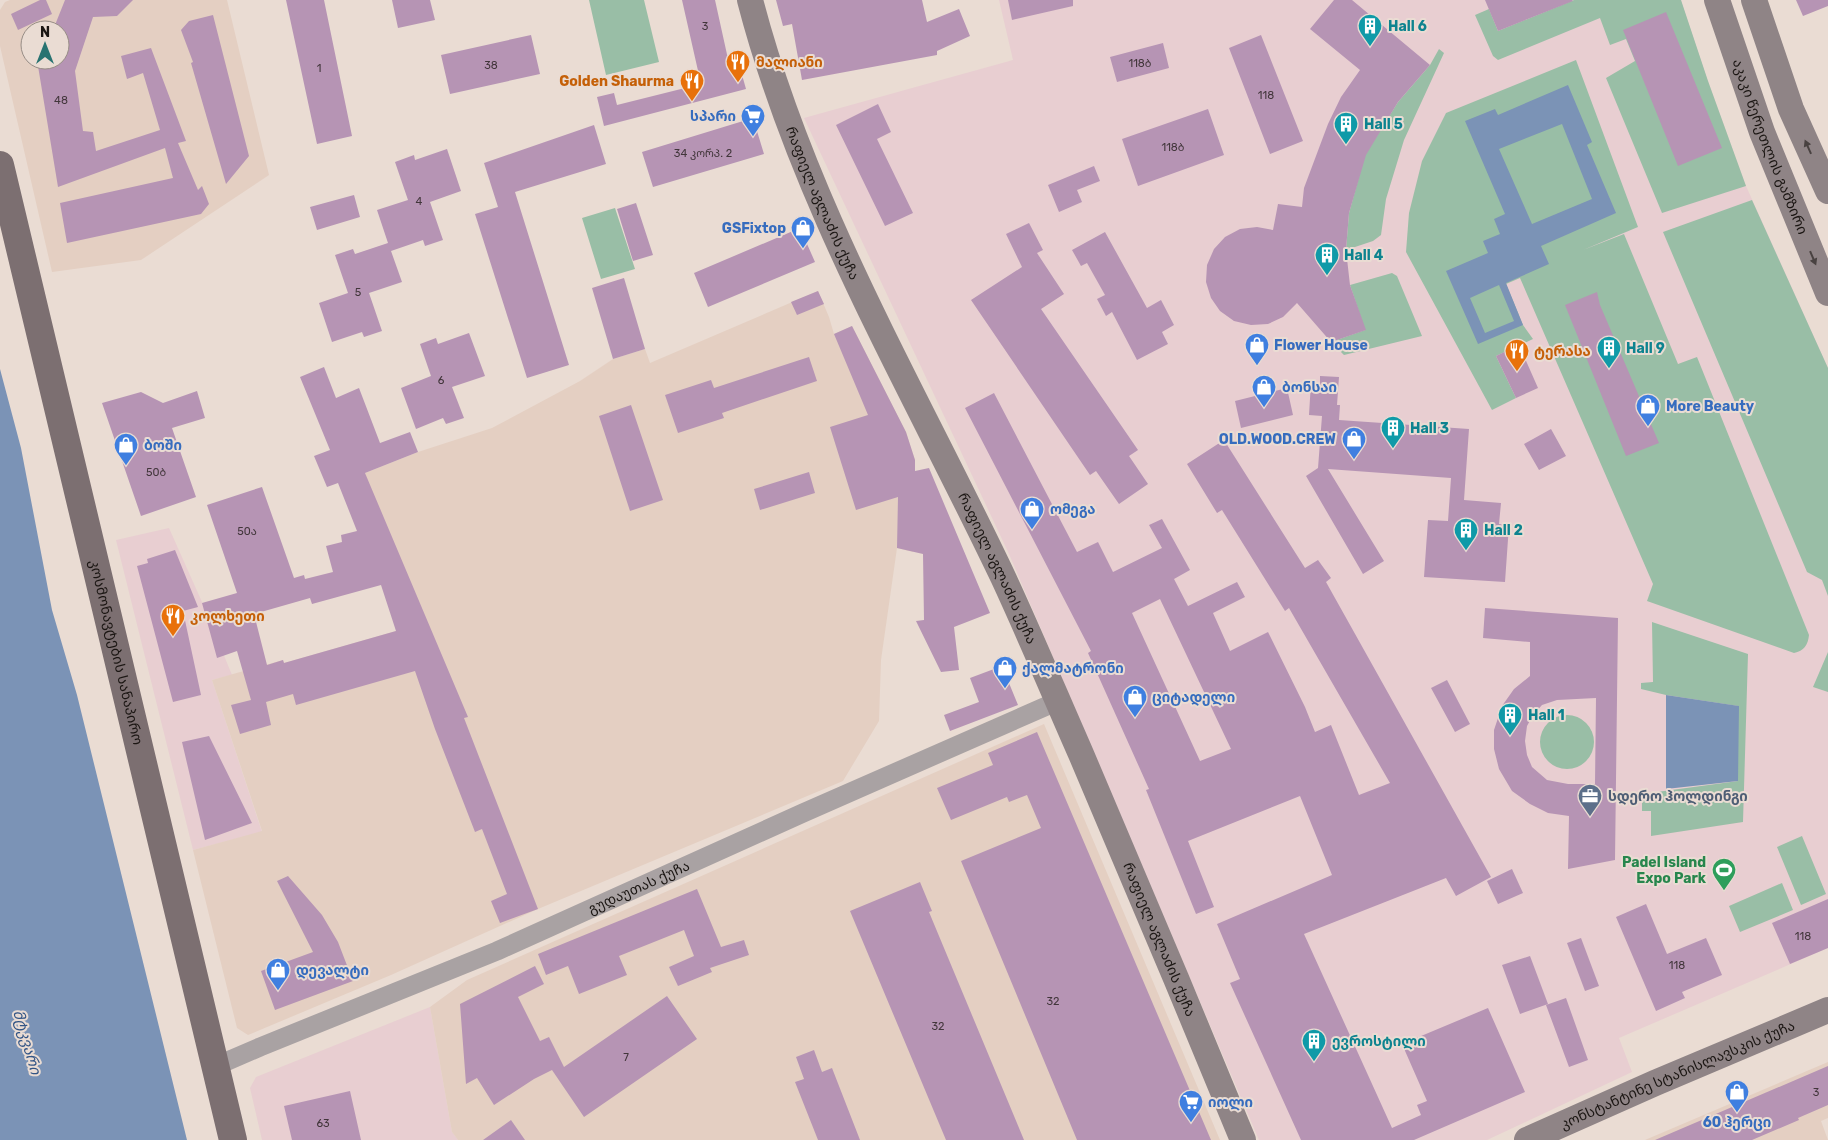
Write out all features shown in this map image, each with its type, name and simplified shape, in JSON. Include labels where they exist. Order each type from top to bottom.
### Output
[{"type":"main road","name":"კოსმონავტების სანაპირო","points":[[0,165],[233,1140]]},
{"type":"street","name":"რაფიელ აგლაძის ქუჩა","points":[[750,0],[775,88],[837,238],[862,294],[1003,578],[1132,872],[1243,1140]]},
{"type":"street","name":"აკაკი წერეთლის გამზირი","points":[[1717,0],[1762,132],[1828,293]]},
{"type":"street","points":[[1754,0],[1791,109],[1828,191]]},
{"type":"street","name":"გუდაუთას ქუჩა","points":[[216,1066],[497,951],[1058,701]]},
{"type":"street","name":"კონსტანტინე სტანისლავსკის ქუჩა","points":[[1527,1140],[1655,1083],[1828,1010]]},
{"type":"shaded area","points":[[10,0],[227,0],[269,175],[141,260],[52,272],[0,46],[0,10],[5,2]]},
{"type":"shaded area","points":[[999,0],[1681,0],[1746,186],[1828,368],[1828,948],[1619,1038],[1632,1072],[1487,1140],[1259,1140],[1009,554],[804,118],[1013,60]]},
{"type":"shaded area","points":[[818,291],[834,334],[852,326],[906,432],[915,460],[913,552],[897,548],[881,660],[879,721],[843,781],[538,909],[391,975],[248,1035],[237,1028],[193,850],[262,831],[212,680],[283,660],[284,663],[403,629],[365,473],[418,452],[492,428],[580,381],[613,359],[645,349],[650,363]]},
{"type":"shaded area","points":[[169,528],[232,675],[212,680],[262,832],[193,850],[116,540]]},
{"type":"shaded area","points":[[1044,724],[1220,1140],[458,1140],[452,1132],[430,1007],[467,980]]},
{"type":"shaded area","points":[[430,1007],[452,1132],[458,1140],[262,1140],[250,1088],[256,1077]]},
{"type":"shaded area","points":[[1828,1062],[1828,1118],[1821,1121],[1828,1140],[1645,1140]]},
{"type":"green space","points":[[589,0],[644,0],[659,62],[606,75]]},
{"type":"green space","points":[[1574,0],[1681,0],[1746,186],[1662,213],[1606,78],[1635,61],[1626,39],[1610,45],[1600,18],[1498,60],[1493,56],[1475,15],[1489,9],[1498,31]]},
{"type":"green space","points":[[1439,49],[1444,53],[1404,140],[1386,199],[1381,235],[1373,241],[1346,250],[1349,213],[1365,155],[1398,102],[1430,65]]},
{"type":"green space","points":[[1576,60],[1638,227],[1583,250],[1624,234],[1678,364],[1697,357],[1809,635],[1808,642],[1800,651],[1794,653],[1647,601],[1653,584],[1520,278],[1506,284],[1523,325],[1533,339],[1496,356],[1516,398],[1492,410],[1406,252],[1409,213],[1422,161],[1446,113]]},
{"type":"green space","points":[[1752,200],[1828,368],[1828,596],[1822,580],[1807,572],[1663,232]]},
{"type":"green space","points":[[615,208],[635,269],[601,279],[582,218]]},
{"type":"green space","points":[[1392,273],[1397,276],[1422,336],[1344,355],[1331,342],[1365,330],[1350,285]]},
{"type":"green space","points":[[1652,622],[1748,654],[1743,822],[1651,836],[1651,811],[1642,811],[1642,794],[1738,781],[1738,706],[1666,695],[1641,689],[1641,683],[1653,682]]},
{"type":"green space","points":[[1828,652],[1828,692],[1813,687]]},
{"type":"green space","points":[[1567,715],[1577,717],[1586,723],[1592,732],[1594,742],[1592,752],[1586,761],[1577,767],[1567,769],[1557,767],[1548,761],[1542,752],[1540,742],[1542,732],[1548,723],[1557,717]]},
{"type":"green space","points":[[1802,836],[1826,894],[1801,905],[1777,847]]},
{"type":"green space","points":[[1782,883],[1793,910],[1740,932],[1729,906]]},
{"type":"water","points":[[1568,85],[1592,142],[1587,145],[1616,213],[1541,246],[1549,264],[1506,283],[1523,325],[1478,344],[1446,271],[1488,253],[1483,241],[1500,234],[1494,219],[1505,214],[1465,121],[1495,109],[1498,115]],"holes":[[[1562,124],[1592,199],[1532,224],[1499,149]],[[1499,285],[1514,321],[1485,333],[1470,298]]]},
{"type":"water","name":"მტკვარი","points":[[0,369],[21,448],[52,610],[77,695],[187,1140],[0,1140]]},
{"type":"water","points":[[1666,695],[1739,706],[1738,781],[1666,789]]},
{"type":"building","points":[[40,0],[46,0],[52,14],[39,20],[20,20],[20,29],[18,30],[11,14]]},
{"type":"building","points":[[65,0],[133,0],[117,16],[93,17],[75,71],[83,131],[93,132],[96,151],[160,130],[143,73],[127,79],[121,56],[151,48],[186,141],[178,143],[198,190],[202,186],[209,204],[201,214],[67,243],[60,203],[173,178],[165,148],[58,187],[39,70],[70,70],[70,20],[57,20]]},
{"type":"building","points":[[286,0],[324,0],[352,136],[317,144]]},
{"type":"building","points":[[392,0],[430,0],[435,20],[398,28]]},
{"type":"building","points":[[682,0],[715,0],[728,59],[737,57],[746,89],[604,126],[597,97],[614,93],[617,105],[701,84]]},
{"type":"building","points":[[776,0],[922,0],[927,22],[959,9],[970,36],[937,51],[937,55],[802,80],[792,24],[783,26]]},
{"type":"building","points":[[1008,0],[1073,0],[1073,6],[1012,20]]},
{"type":"building","points":[[1334,0],[1352,0],[1430,65],[1398,102],[1366,155],[1349,213],[1346,250],[1350,285],[1366,330],[1331,342],[1297,303],[1283,317],[1268,324],[1251,325],[1234,321],[1220,311],[1211,298],[1206,282],[1207,265],[1214,249],[1225,237],[1240,229],[1257,227],[1273,230],[1278,204],[1302,207],[1304,188],[1328,124],[1341,97],[1360,70],[1310,29]]},
{"type":"building","points":[[1485,0],[1572,0],[1573,1],[1498,31]]},
{"type":"building","points":[[1796,0],[1828,0],[1828,6],[1803,16]]},
{"type":"building","points":[[1666,12],[1722,148],[1678,166],[1623,30]]},
{"type":"building","points":[[213,15],[249,156],[226,184],[191,63],[193,62],[181,30],[189,21]]},
{"type":"building","points":[[531,35],[540,74],[450,94],[441,55]]},
{"type":"building","points":[[1261,35],[1303,141],[1270,154],[1229,48]]},
{"type":"building","points":[[1163,43],[1169,68],[1117,82],[1110,57]]},
{"type":"building","points":[[878,104],[891,132],[877,139],[913,213],[885,226],[836,125]]},
{"type":"building","points":[[1208,109],[1224,155],[1138,186],[1122,139]]},
{"type":"building","points":[[753,118],[764,154],[653,187],[642,152]]},
{"type":"building","points":[[594,125],[606,164],[515,192],[569,365],[527,378],[475,214],[498,207],[484,163]]},
{"type":"building","points":[[447,149],[461,191],[430,202],[443,240],[425,246],[423,240],[391,251],[402,282],[369,293],[382,331],[364,337],[362,332],[332,342],[319,303],[348,293],[335,255],[353,249],[355,254],[388,243],[377,210],[408,200],[395,162],[414,155],[415,160]]},
{"type":"building","points":[[1094,166],[1100,181],[1077,190],[1082,202],[1059,212],[1048,185]]},
{"type":"building","points":[[354,195],[360,217],[317,230],[310,207]]},
{"type":"building","points":[[636,203],[653,255],[633,261],[617,209]]},
{"type":"building","points":[[1029,223],[1043,250],[1037,253],[1064,294],[1041,309],[1138,450],[1129,456],[1148,484],[1119,504],[1096,471],[1090,475],[971,300],[1022,267],[1006,234]]},
{"type":"building","points":[[800,228],[815,262],[708,307],[694,273]]},
{"type":"building","points":[[1105,232],[1147,308],[1161,300],[1174,325],[1162,332],[1168,344],[1137,360],[1112,312],[1106,316],[1097,299],[1105,295],[1087,263],[1081,266],[1072,250]]},
{"type":"building","points":[[624,278],[645,349],[613,359],[592,288]]},
{"type":"building","points":[[818,291],[824,304],[797,315],[791,302]]},
{"type":"building","name":"Hall 9","points":[[1597,292],[1600,305],[1659,443],[1626,456],[1565,305]]},
{"type":"building","points":[[852,326],[906,432],[915,460],[915,471],[929,468],[990,613],[954,627],[959,670],[941,672],[916,621],[924,620],[923,554],[897,548],[898,497],[856,510],[830,427],[868,415],[834,334]]},
{"type":"building","points":[[469,333],[485,376],[452,387],[464,418],[446,424],[443,418],[416,429],[401,388],[431,376],[420,344],[436,338],[438,344]]},
{"type":"building","name":"ტერასა","points":[[1519,345],[1538,388],[1516,398],[1496,356]]},
{"type":"building","points":[[809,357],[817,381],[722,413],[724,418],[678,433],[665,395],[711,380],[714,388]]},
{"type":"building","points":[[324,367],[336,398],[359,388],[380,443],[410,432],[418,452],[365,473],[468,717],[464,718],[538,909],[500,923],[491,901],[507,894],[482,829],[475,832],[435,729],[415,671],[296,705],[293,694],[266,702],[271,725],[240,734],[231,705],[251,700],[237,651],[217,658],[202,603],[237,593],[207,505],[262,487],[294,578],[304,575],[305,579],[333,572],[326,546],[342,542],[341,535],[357,531],[338,483],[327,487],[314,456],[330,450],[300,377]],"holes":[[[381,585],[396,631],[284,663],[283,660],[267,665],[254,614],[310,598],[312,604]]]},
{"type":"building","points":[[1320,376],[1339,377],[1337,405],[1340,405],[1339,420],[1469,429],[1464,500],[1501,503],[1499,524],[1509,525],[1505,582],[1424,577],[1428,520],[1448,521],[1451,478],[1328,469],[1384,561],[1363,574],[1306,476],[1318,468],[1322,416],[1309,415],[1311,382],[1320,383]]},
{"type":"building","name":"ბონსაი","points":[[1287,388],[1293,415],[1241,428],[1235,401]]},
{"type":"building","points":[[197,391],[205,418],[172,428],[196,497],[141,516],[102,403],[141,392],[163,403]]},
{"type":"building","points":[[994,393],[1077,552],[1098,542],[1113,572],[1162,548],[1149,525],[1162,519],[1190,570],[1174,579],[1188,606],[1237,582],[1245,597],[1213,613],[1230,651],[1268,632],[1305,707],[1315,732],[1331,725],[1359,795],[1390,783],[1289,608],[1285,611],[1222,510],[1217,513],[1187,464],[1224,440],[1305,568],[1318,560],[1331,578],[1326,582],[1491,877],[1456,896],[1446,878],[1304,934],[1392,1128],[1421,1115],[1417,1105],[1427,1101],[1402,1044],[1488,1008],[1525,1092],[1414,1140],[1301,1140],[1230,983],[1240,979],[1217,924],[1332,875],[1300,796],[1188,841],[1214,907],[1196,914],[1146,790],[1149,789],[1088,653],[1091,651],[965,408]],"holes":[[[1160,599],[1231,749],[1200,761],[1132,613]]]},
{"type":"building","points":[[631,405],[663,500],[630,511],[599,416]]},
{"type":"building","points":[[1551,429],[1566,456],[1539,470],[1524,444]]},
{"type":"building","points":[[809,472],[815,493],[760,510],[754,489]]},
{"type":"building","points":[[175,550],[198,607],[183,611],[201,695],[173,702],[137,566],[148,563],[147,559]]},
{"type":"building","name":"Hall 1","points":[[1485,608],[1618,618],[1615,860],[1568,869],[1569,816],[1548,813],[1530,804],[1512,791],[1499,769],[1494,749],[1494,730],[1502,706],[1514,689],[1530,676],[1530,642],[1483,638]],"holes":[[[1596,698],[1595,784],[1568,784],[1547,780],[1532,767],[1527,755],[1525,741],[1527,726],[1533,715],[1542,705],[1557,700]]]},
{"type":"building","points":[[1002,666],[1018,705],[950,731],[944,715],[979,702],[970,678]]},
{"type":"building","points":[[1447,680],[1470,724],[1455,732],[1431,688]]},
{"type":"building","points":[[1037,732],[1211,1140],[1077,1140],[961,861],[1041,828],[1027,795],[1009,802],[1007,797],[951,820],[937,788],[993,765],[988,753]]},
{"type":"building","points":[[209,736],[252,823],[205,840],[182,742]]},
{"type":"building","points":[[1512,869],[1523,893],[1498,904],[1487,881]]},
{"type":"building","points":[[288,876],[322,915],[338,942],[353,981],[275,1010],[261,971],[313,952],[277,881]]},
{"type":"building","points":[[920,882],[932,911],[929,912],[1024,1140],[946,1140],[850,911]]},
{"type":"building","points":[[697,889],[721,947],[744,940],[749,955],[710,968],[712,972],[678,986],[669,967],[694,956],[684,930],[619,956],[627,975],[579,994],[568,966],[546,975],[538,954]]},
{"type":"building","points":[[1828,899],[1828,948],[1790,964],[1772,923]]},
{"type":"building","points":[[1646,904],[1667,954],[1706,938],[1722,975],[1682,992],[1685,998],[1656,1011],[1616,917]]},
{"type":"building","points":[[1581,938],[1599,986],[1585,991],[1567,943]]},
{"type":"building","points":[[1530,956],[1548,1004],[1520,1014],[1502,965]]},
{"type":"building","points":[[535,966],[544,984],[518,997],[540,1041],[549,1037],[564,1067],[667,996],[697,1039],[584,1117],[552,1070],[534,1079],[494,1105],[477,1078],[466,1084],[460,1004]]},
{"type":"building","points":[[1566,998],[1588,1060],[1569,1067],[1546,1005]]},
{"type":"building","points":[[814,1050],[822,1072],[832,1068],[860,1140],[818,1140],[795,1082],[804,1079],[796,1057]]},
{"type":"building","points":[[1828,1066],[1828,1105],[1798,1118],[1799,1120],[1752,1140],[1655,1140]]},
{"type":"building","points":[[350,1091],[361,1140],[292,1140],[284,1106]]},
{"type":"building","points":[[511,1120],[525,1140],[483,1140]]},
{"type":"place","name":"Hall 6","points":[[1370,47]]},
{"type":"place","name":"მალიანი","points":[[738,83]]},
{"type":"place","name":"Golden Shaurma","points":[[692,102]]},
{"type":"place","name":"სპარი","points":[[753,137]]},
{"type":"place","name":"Hall 5","points":[[1346,145]]},
{"type":"place","name":"GSFixtop","points":[[803,249]]},
{"type":"place","name":"Hall 4","points":[[1327,276]]},
{"type":"place","name":"Flower House","points":[[1257,366]]},
{"type":"place","name":"Hall 9","points":[[1609,369]]},
{"type":"place","name":"ტერასა","points":[[1517,372]]},
{"type":"place","name":"ბონსაი","points":[[1264,408]]},
{"type":"place","name":"More Beauty","points":[[1648,427]]},
{"type":"place","name":"Hall 3","points":[[1393,449]]},
{"type":"place","name":"OLD.WOOD.CREW","points":[[1354,460]]},
{"type":"place","name":"ბოში","points":[[126,466]]},
{"type":"place","name":"ომეგა","points":[[1032,530]]},
{"type":"place","name":"Hall 2","points":[[1466,551]]},
{"type":"place","name":"კოლხეთი","points":[[173,637]]},
{"type":"place","name":"ქალმატრონი","points":[[1005,689]]},
{"type":"place","name":"ციტადელი","points":[[1135,718]]},
{"type":"place","name":"Hall 1","points":[[1510,736]]},
{"type":"place","name":"სდერო ჰოლდინგი","points":[[1590,817]]},
{"type":"place","name":"Padel Island Expo Park","points":[[1724,891]]},
{"type":"place","name":"დევალტი","points":[[278,991]]},
{"type":"place","name":"ევროსტილი","points":[[1314,1062]]},
{"type":"place","name":"60 ჰერცი","points":[[1737,1113]]},
{"type":"place","name":"იოლი","points":[[1191,1123]]}]
